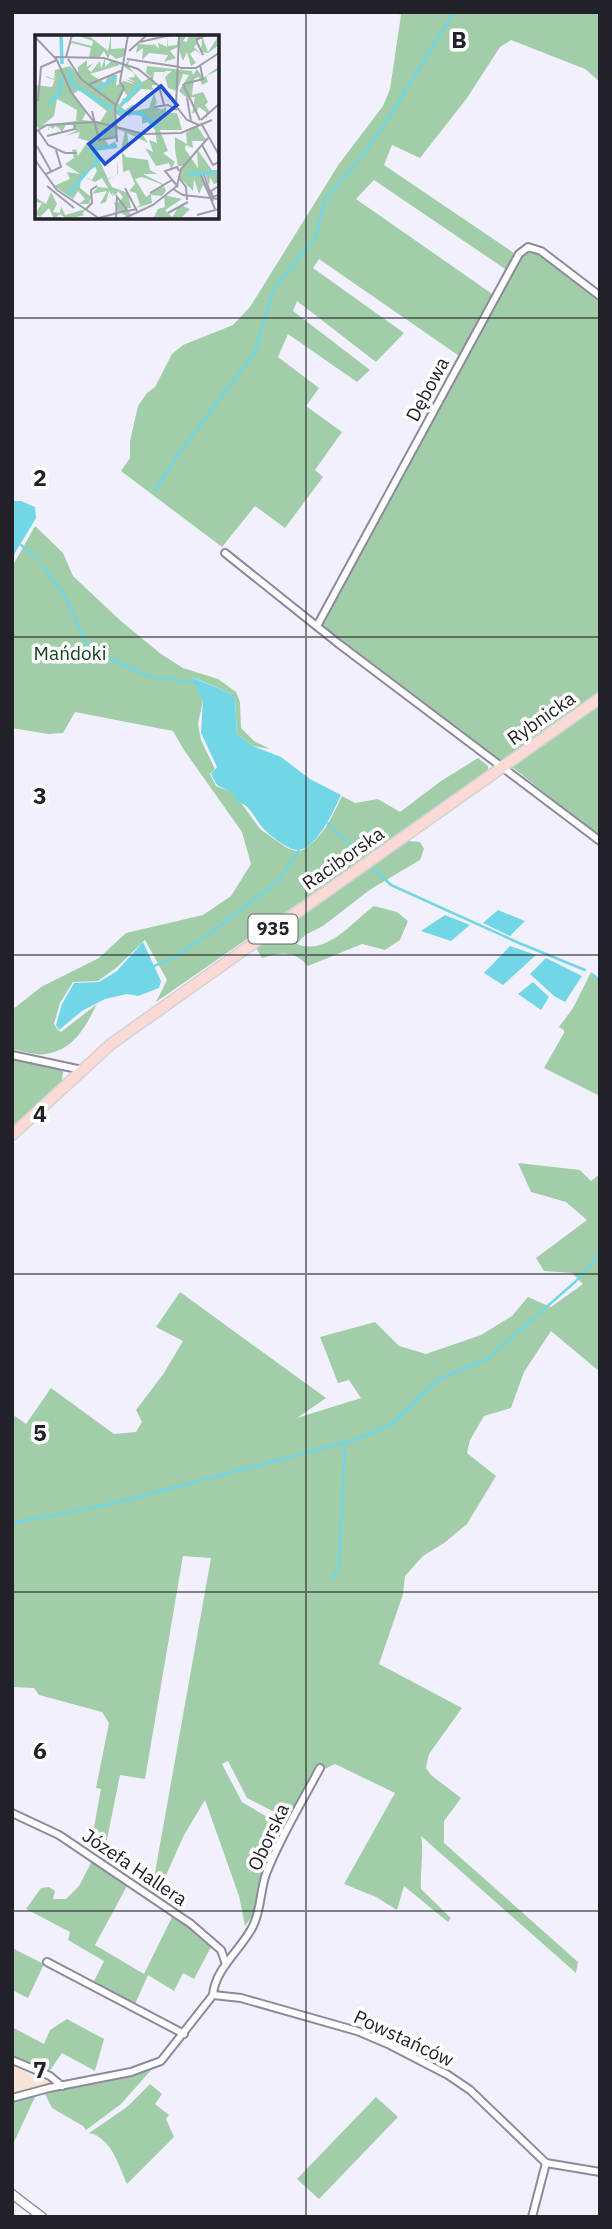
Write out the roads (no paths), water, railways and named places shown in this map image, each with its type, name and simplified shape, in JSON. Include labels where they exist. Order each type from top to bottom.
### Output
[{"type":"main road","name":"Rybnicka","points":[[502,766],[600,698]]},
{"type":"main road","name":"Raciborska","points":[[12,1135],[111,1044],[502,766]]},
{"type":"street","name":"Dębowa","points":[[317,626],[519,254],[528,247],[541,251],[600,296]]},
{"type":"street","points":[[225,554],[600,841]]},
{"type":"street","points":[[12,1055],[83,1070]]},
{"type":"street","name":"Oborska","points":[[213,1995],[226,1964],[252,1928],[271,1863],[320,1768]]},
{"type":"street","name":"Józefa Hallera","points":[[12,1813],[59,1835],[191,1924],[221,1950],[226,1964]]},
{"type":"street","points":[[47,1962],[184,2034]]},
{"type":"street","points":[[12,2098],[131,2072],[161,2061],[213,1995]]},
{"type":"street","name":"Powstańców","points":[[213,1995],[241,1998],[357,2031],[390,2045],[448,2075],[470,2090],[546,2163]]},
{"type":"street","points":[[12,2060],[50,2076],[62,2086]]},
{"type":"street","points":[[49,2088],[50,2076]]},
{"type":"street","points":[[531,2217],[546,2163],[600,2172]]},
{"type":"street","points":[[12,2194],[42,2217]]},
{"type":"water","points":[[12,501],[21,501],[35,507],[36,518],[12,558]]},
{"type":"water","points":[[191,677],[235,698],[237,734],[253,746],[281,757],[310,779],[341,795],[324,828],[305,848],[293,849],[278,841],[264,829],[248,808],[235,801],[234,794],[217,785],[211,774],[217,767],[201,733],[203,700]]},
{"type":"water","points":[[498,910],[525,921],[510,936],[483,923]]},
{"type":"water","points":[[445,915],[470,925],[451,941],[421,931]]},
{"type":"water","points":[[143,942],[161,981],[159,988],[138,996],[127,994],[105,999],[82,1011],[59,1030],[56,1025],[62,1004],[74,983],[99,982],[117,971]]},
{"type":"water","points":[[510,946],[536,955],[503,985],[484,973]]},
{"type":"water","points":[[546,958],[582,976],[565,1002],[554,996],[530,974]]},
{"type":"water","points":[[533,982],[549,997],[541,1010],[518,994]]},
{"type":"waterway","points":[[155,491],[177,456],[255,352],[273,290],[316,236],[325,200],[363,155],[390,116],[454,12]]},
{"type":"waterway","points":[[21,545],[37,558]]},
{"type":"waterway","points":[[42,565],[65,596],[89,649],[151,677],[193,682]]},
{"type":"waterway","points":[[328,823],[363,857]]},
{"type":"waterway","points":[[154,966],[171,959],[212,932],[279,880],[299,850]]},
{"type":"waterway","points":[[372,867],[391,885],[585,970]]},
{"type":"waterway","points":[[593,975],[600,980]]},
{"type":"waterway","points":[[12,1523],[115,1503],[358,1439],[390,1425],[439,1379],[487,1359],[575,1282],[600,1254]]},
{"type":"waterway","points":[[332,1579],[339,1565],[345,1444]]},
{"type":"park label","name":"Mańdoki","points":[[70,653]]}]
